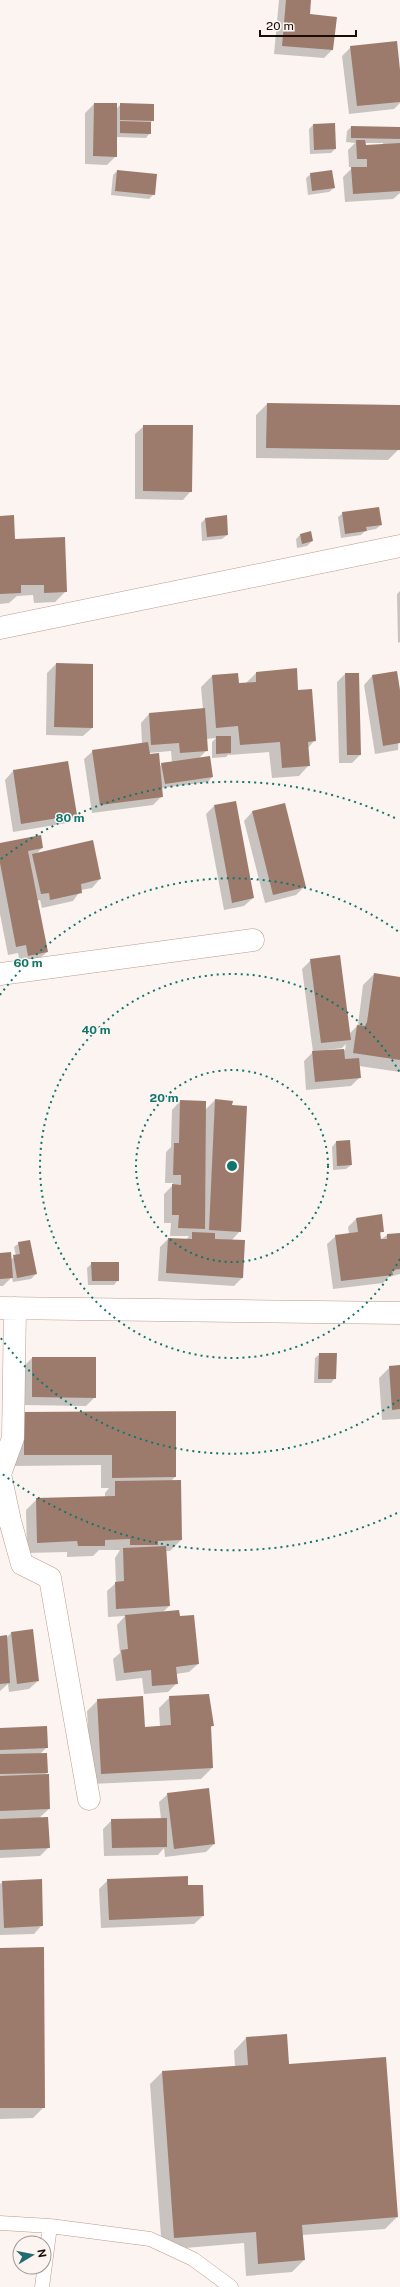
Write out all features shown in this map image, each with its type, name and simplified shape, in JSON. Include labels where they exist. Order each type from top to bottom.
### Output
[{"type":"street","points":[[0,628],[400,546]]},
{"type":"street","points":[[0,974],[253,940]]},
{"type":"street","points":[[90,1799],[50,1578],[22,1564],[10,1521],[0,1474],[13,1438],[7,1308],[400,1314]]},
{"type":"lane","points":[[0,2223],[50,2226],[150,2239],[193,2259],[231,2287]]},
{"type":"lane","points":[[42,2287],[50,2226]]},
{"type":"building","points":[[286,0],[311,0],[310,14],[337,17],[333,50],[282,46]]},
{"type":"building","points":[[397,41],[400,70],[400,102],[357,106],[350,46]]},
{"type":"building","points":[[94,103],[117,103],[117,157],[93,156]]},
{"type":"building","points":[[120,103],[154,104],[154,121],[120,120]]},
{"type":"building","points":[[120,121],[151,122],[151,134],[120,133]]},
{"type":"building","points":[[335,123],[336,149],[314,150],[313,124]]},
{"type":"building","points":[[351,126],[400,127],[400,139],[351,138]]},
{"type":"building","points":[[356,140],[365,140],[366,145],[400,143],[400,191],[353,194],[351,167],[367,167],[367,159],[357,159]]},
{"type":"building","points":[[117,170],[157,174],[155,195],[115,191]]},
{"type":"building","points":[[332,170],[335,188],[312,191],[310,173]]},
{"type":"building","points":[[267,403],[400,405],[400,450],[266,448]]},
{"type":"building","points":[[143,425],[193,425],[192,492],[143,491]]},
{"type":"building","points":[[379,507],[382,525],[366,527],[367,531],[345,534],[342,512]]},
{"type":"building","points":[[14,515],[15,539],[65,537],[67,592],[44,593],[44,585],[21,585],[21,593],[0,594],[0,516]]},
{"type":"building","points":[[227,515],[228,535],[207,537],[205,518]]},
{"type":"building","points":[[311,531],[313,541],[302,544],[300,534]]},
{"type":"building","points":[[56,663],[93,664],[93,728],[54,727]]},
{"type":"building","points":[[297,668],[298,690],[312,689],[316,741],[308,742],[310,766],[282,768],[280,742],[240,745],[238,726],[216,728],[212,675],[238,673],[239,683],[256,682],[256,672]]},
{"type":"building","points":[[397,671],[400,690],[400,743],[383,746],[372,675]]},
{"type":"building","points":[[345,673],[359,673],[361,755],[347,755]]},
{"type":"building","points":[[205,708],[208,751],[180,753],[179,743],[151,745],[149,713]]},
{"type":"building","points":[[216,736],[231,736],[231,753],[216,754]]},
{"type":"building","points":[[148,742],[150,754],[159,753],[163,797],[100,805],[92,750]]},
{"type":"building","points":[[210,756],[213,777],[165,784],[161,763]]},
{"type":"building","points":[[68,761],[77,815],[21,824],[13,770]]},
{"type":"building","points":[[236,801],[254,898],[232,903],[214,805]]},
{"type":"building","points":[[285,803],[306,887],[273,895],[252,811]]},
{"type":"building","points":[[41,835],[43,848],[28,851],[48,952],[28,956],[26,945],[16,947],[0,863],[0,843]]},
{"type":"building","points":[[93,840],[101,879],[81,884],[82,893],[50,900],[49,893],[41,894],[32,854]]},
{"type":"building","points":[[340,955],[351,1040],[321,1043],[310,959]]},
{"type":"building","points":[[374,973],[400,977],[400,1060],[353,1053],[357,1025],[365,1026],[367,1022]]},
{"type":"building","points":[[344,1049],[345,1059],[359,1058],[361,1078],[315,1082],[312,1051]]},
{"type":"building","points":[[215,1099],[233,1101],[232,1105],[247,1106],[241,1232],[209,1230]]},
{"type":"building","points":[[180,1100],[206,1101],[205,1229],[178,1228],[179,1215],[172,1215],[172,1184],[181,1185],[181,1175],[173,1175],[174,1143],[179,1143]]},
{"type":"building","points":[[350,1140],[352,1165],[337,1166],[336,1141]]},
{"type":"building","points":[[382,1214],[384,1232],[380,1232],[381,1239],[387,1239],[387,1234],[400,1233],[400,1269],[392,1270],[393,1275],[341,1281],[335,1235],[358,1232],[356,1218]]},
{"type":"building","points":[[192,1232],[215,1233],[215,1239],[245,1240],[243,1278],[166,1273],[168,1238],[192,1239]]},
{"type":"building","points":[[30,1240],[37,1274],[17,1278],[13,1255],[20,1254],[18,1242]]},
{"type":"building","points":[[11,1252],[13,1278],[0,1279],[0,1253]]},
{"type":"building","points":[[91,1262],[119,1262],[119,1281],[92,1281]]},
{"type":"building","points":[[319,1353],[337,1353],[336,1379],[318,1379]]},
{"type":"building","points":[[32,1357],[96,1357],[96,1398],[32,1397]]},
{"type":"building","points":[[400,1365],[400,1409],[392,1410],[389,1366]]},
{"type":"building","points":[[176,1411],[176,1477],[112,1478],[112,1455],[24,1455],[24,1412]]},
{"type":"building","points":[[181,1480],[182,1540],[158,1541],[158,1545],[130,1545],[130,1539],[105,1540],[105,1546],[78,1546],[77,1541],[37,1543],[36,1498],[115,1496],[115,1481]]},
{"type":"building","points":[[166,1546],[170,1606],[116,1609],[115,1582],[124,1581],[123,1548]]},
{"type":"building","points":[[179,1610],[180,1616],[194,1615],[199,1664],[176,1667],[178,1684],[152,1686],[151,1670],[124,1673],[121,1650],[128,1649],[125,1615]]},
{"type":"building","points":[[33,1629],[39,1681],[17,1684],[11,1632]]},
{"type":"building","points":[[7,1635],[10,1683],[0,1684],[0,1636]]},
{"type":"building","points":[[209,1694],[214,1726],[211,1726],[213,1768],[101,1774],[97,1699],[143,1696],[145,1727],[171,1725],[169,1696]]},
{"type":"building","points":[[47,1726],[48,1748],[0,1750],[0,1728]]},
{"type":"building","points":[[47,1753],[48,1773],[0,1774],[0,1754]]},
{"type":"building","points":[[49,1774],[50,1809],[0,1811],[0,1776]]},
{"type":"building","points":[[209,1788],[215,1844],[174,1849],[167,1793]]},
{"type":"building","points":[[48,1817],[50,1848],[0,1850],[0,1819]]},
{"type":"building","points":[[167,1818],[167,1847],[112,1848],[111,1819]]},
{"type":"building","points":[[188,1876],[188,1885],[203,1885],[204,1916],[109,1920],[107,1879]]},
{"type":"building","points":[[42,1879],[43,1926],[4,1928],[2,1881]]},
{"type":"building","points":[[44,1947],[45,2108],[0,2108],[0,1948]]},
{"type":"building","points":[[287,2034],[289,2064],[386,2057],[398,2217],[302,2225],[305,2260],[258,2264],[256,2232],[174,2238],[162,2071],[248,2065],[246,2037]]}]
